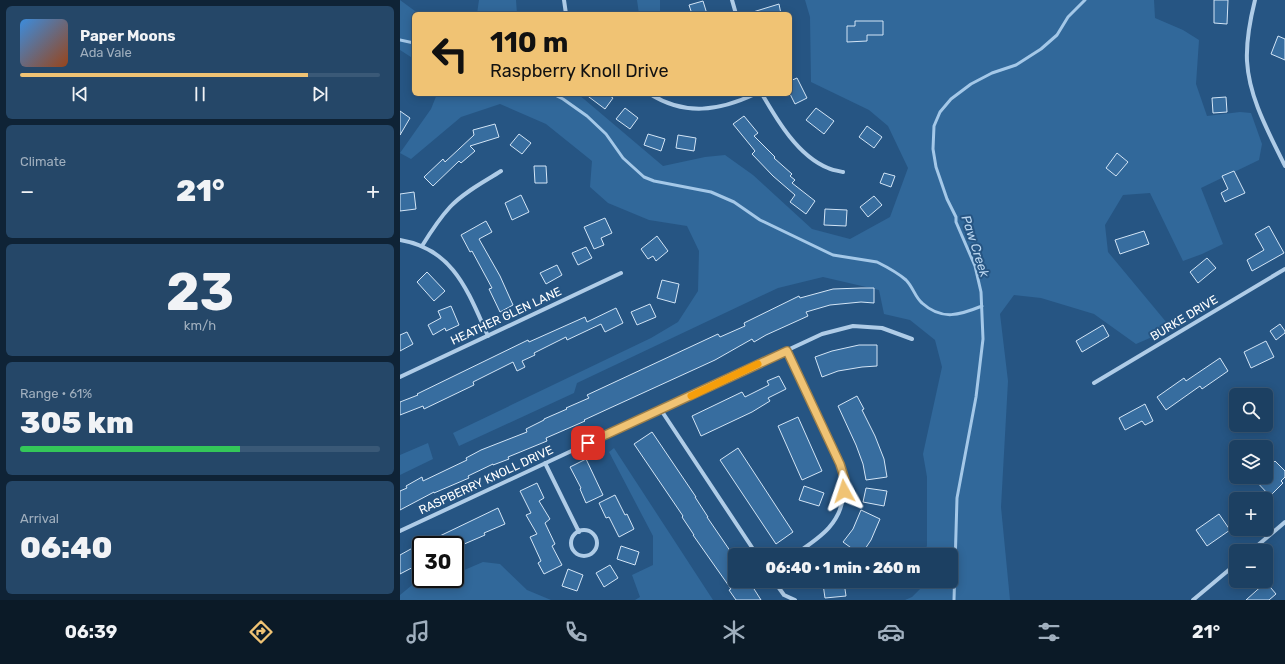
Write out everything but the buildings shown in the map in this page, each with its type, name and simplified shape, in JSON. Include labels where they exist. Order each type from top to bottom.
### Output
[{"type":"street","points":[[564,0],[566,12]]},
{"type":"street","points":[[732,0],[735,12]]},
{"type":"street","points":[[1254,0],[1247,42],[1249,79],[1265,126],[1285,166]]},
{"type":"street","points":[[653,96],[662,101],[684,108],[709,109],[729,105],[750,96]]},
{"type":"street","points":[[763,96],[790,137],[805,153],[817,163],[828,169],[843,172]]},
{"type":"street","points":[[422,246],[434,226],[450,207],[464,195],[501,171]]},
{"type":"street","points":[[400,240],[422,246],[438,255],[457,274],[465,286],[488,336]]},
{"type":"street","name":"BURKE DRIVE","points":[[1094,383],[1285,269]]},
{"type":"street","name":"HEATHER GLEN LANE","points":[[400,377],[621,273]]},
{"type":"street","name":"RASPBERRY KNOLL DRIVE","points":[[400,531],[822,334],[853,326],[882,328],[912,338]]},
{"type":"street","points":[[787,351],[840,464],[845,480],[843,502],[834,521],[828,530],[804,548]]},
{"type":"street","points":[[661,410],[752,548]]},
{"type":"street","points":[[545,463],[579,532]]},
{"type":"street","points":[[1259,544],[1285,522]]},
{"type":"street","points":[[587,531],[594,536],[596,540],[596,548],[591,554],[583,556],[576,553],[573,549],[573,538],[579,532],[587,531]]},
{"type":"street","points":[[1193,600],[1229,570]]},
{"type":"street","points":[[779,588],[784,595],[795,600]]},
{"type":"shaded area","points":[[400,0],[416,12],[412,12],[412,58],[400,50]]},
{"type":"shaded area","points":[[479,0],[516,0],[517,12],[477,12]]},
{"type":"shaded area","points":[[637,0],[660,0],[660,12],[639,12]]},
{"type":"shaded area","points":[[805,0],[1154,0],[1155,18],[1183,30],[1199,40],[1196,84],[1207,116],[1240,112],[1251,113],[1262,144],[1259,160],[1201,188],[1223,244],[1183,261],[1150,193],[1123,195],[1105,225],[1108,252],[1167,323],[1159,334],[1136,344],[1094,314],[1041,298],[1014,295],[1000,314],[1008,381],[1001,507],[1010,600],[905,600],[912,597],[921,588],[958,588],[958,548],[926,548],[927,477],[923,454],[942,367],[935,340],[910,320],[884,314],[879,290],[823,277],[778,288],[577,383],[574,393],[459,446],[453,433],[651,338],[678,322],[698,291],[699,251],[687,226],[649,220],[608,203],[590,187],[592,161],[546,124],[500,104],[461,117],[411,159],[400,153],[431,109],[436,96],[580,96],[663,166],[705,157],[725,155],[753,175],[812,229],[850,239],[890,217],[908,168],[888,126],[869,110],[811,82],[810,17]]},
{"type":"shaded area","points":[[428,443],[433,459],[400,475],[400,455]]},
{"type":"shaded area","points":[[614,448],[713,600],[635,600],[640,597],[632,575],[653,565],[653,536],[609,452]]},
{"type":"shaded area","points":[[483,562],[500,564],[527,590],[551,600],[400,600],[400,595],[412,585],[412,588],[464,588],[464,570]]},
{"type":"waterway","name":"Paw Creek","points":[[954,600],[957,498],[976,397],[983,339],[981,292],[975,266],[956,222],[956,217],[947,199],[936,167],[933,149],[934,126],[940,112],[951,99],[971,84],[992,73],[1016,65],[1041,49],[1057,35],[1068,17],[1085,0]]},
{"type":"waterway","points":[[400,40],[412,43]]},
{"type":"waterway","points":[[557,96],[587,116],[606,134],[623,158],[644,177],[654,181],[711,192],[734,202],[760,220],[833,255],[877,262],[906,280],[920,301],[929,309],[951,315],[966,312],[982,306]]},
{"type":"slow traffic","points":[[691,396],[758,364]]},
{"type":"route","points":[[588,443],[787,351],[840,464],[845,480],[844,491]]}]
